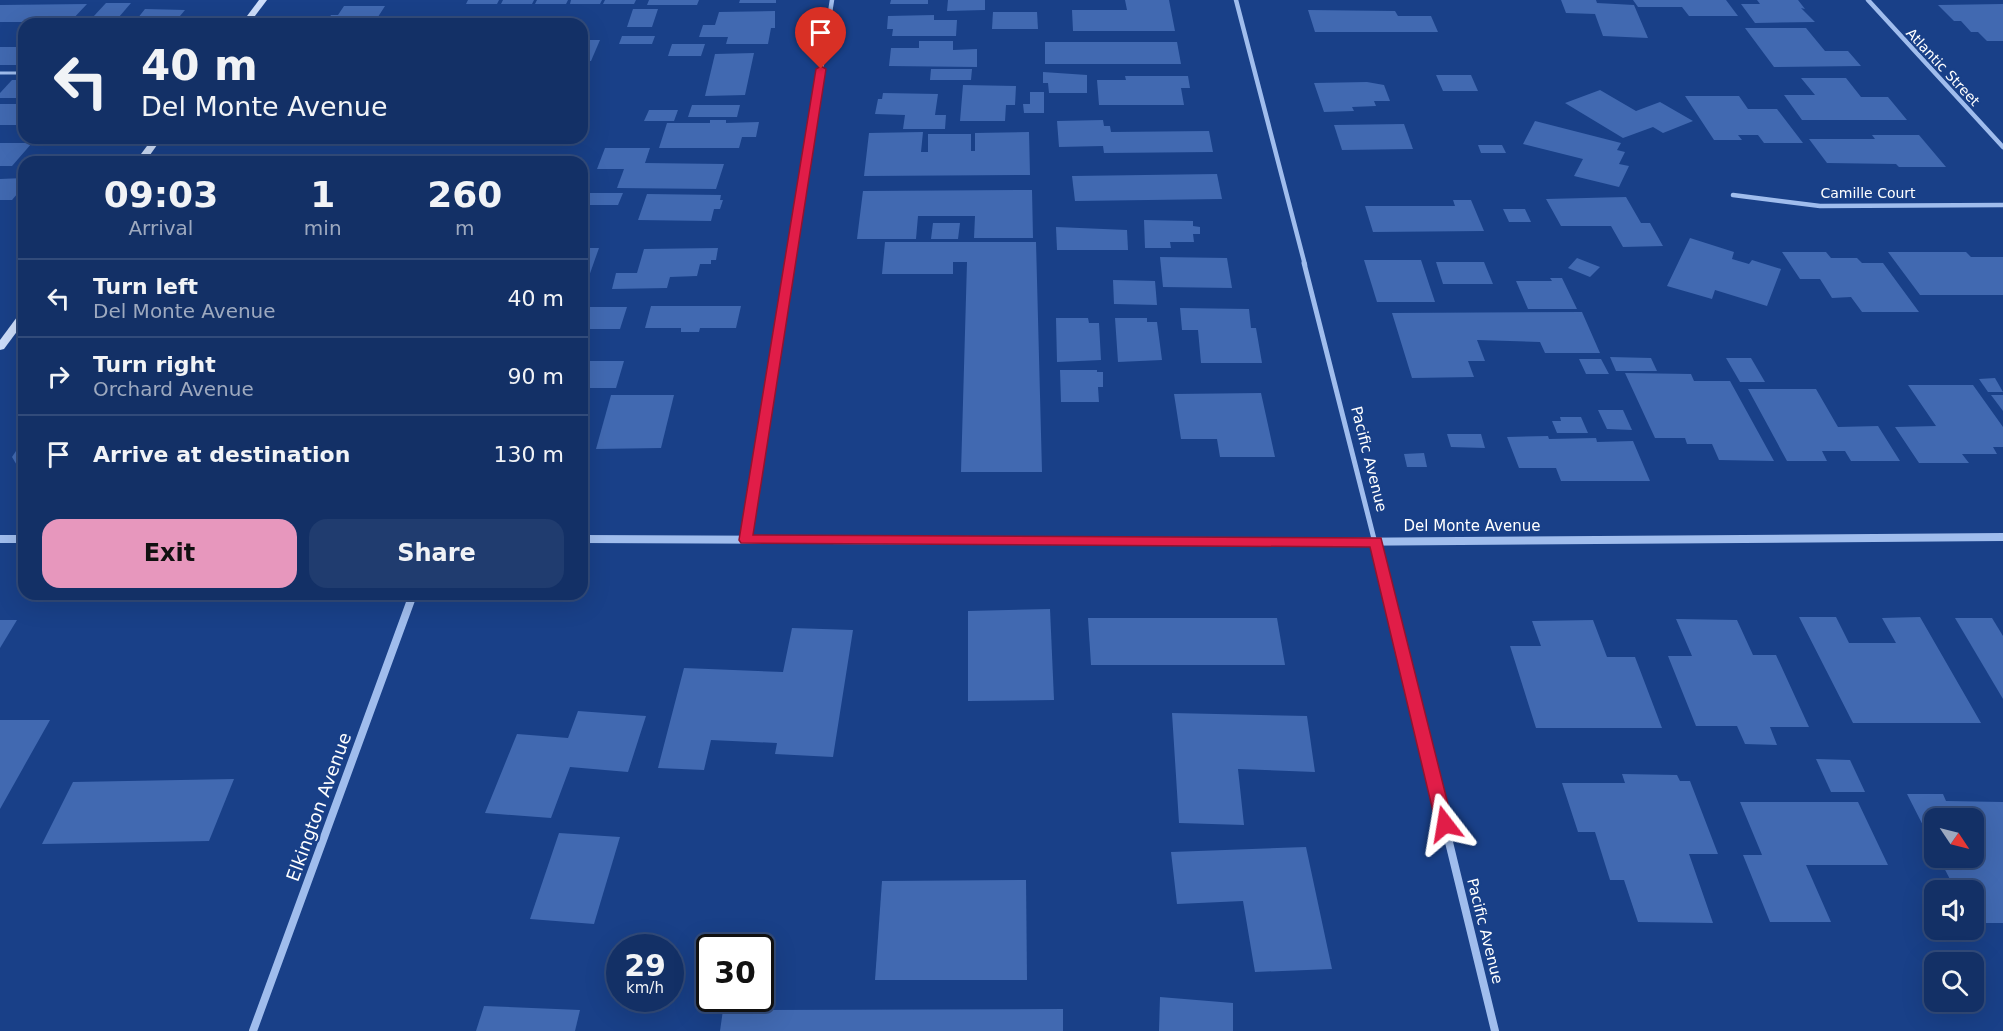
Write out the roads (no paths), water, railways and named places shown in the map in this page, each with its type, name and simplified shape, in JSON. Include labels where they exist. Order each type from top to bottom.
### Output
[{"type":"main road","points":[[250,18],[263,0]]},
{"type":"main road","points":[[0,347],[18,323]]},
{"type":"street","points":[[746,540],[832,0]]},
{"type":"street","name":"Pacific Avenue","points":[[1236,0],[1376,542],[1495,1031]]},
{"type":"street","name":"Atlantic Street","points":[[1868,0],[2003,147]]},
{"type":"street","name":"Camille Court","points":[[1733,195],[1820,206],[2003,205]]},
{"type":"street","name":"Del Monte Avenue","points":[[588,539],[1376,542],[2003,537]]},
{"type":"street","points":[[0,539],[18,539]]},
{"type":"street","name":"Elkington Avenue","points":[[253,1031],[411,600]]},
{"type":"lane","points":[[0,73],[18,73]]}]
